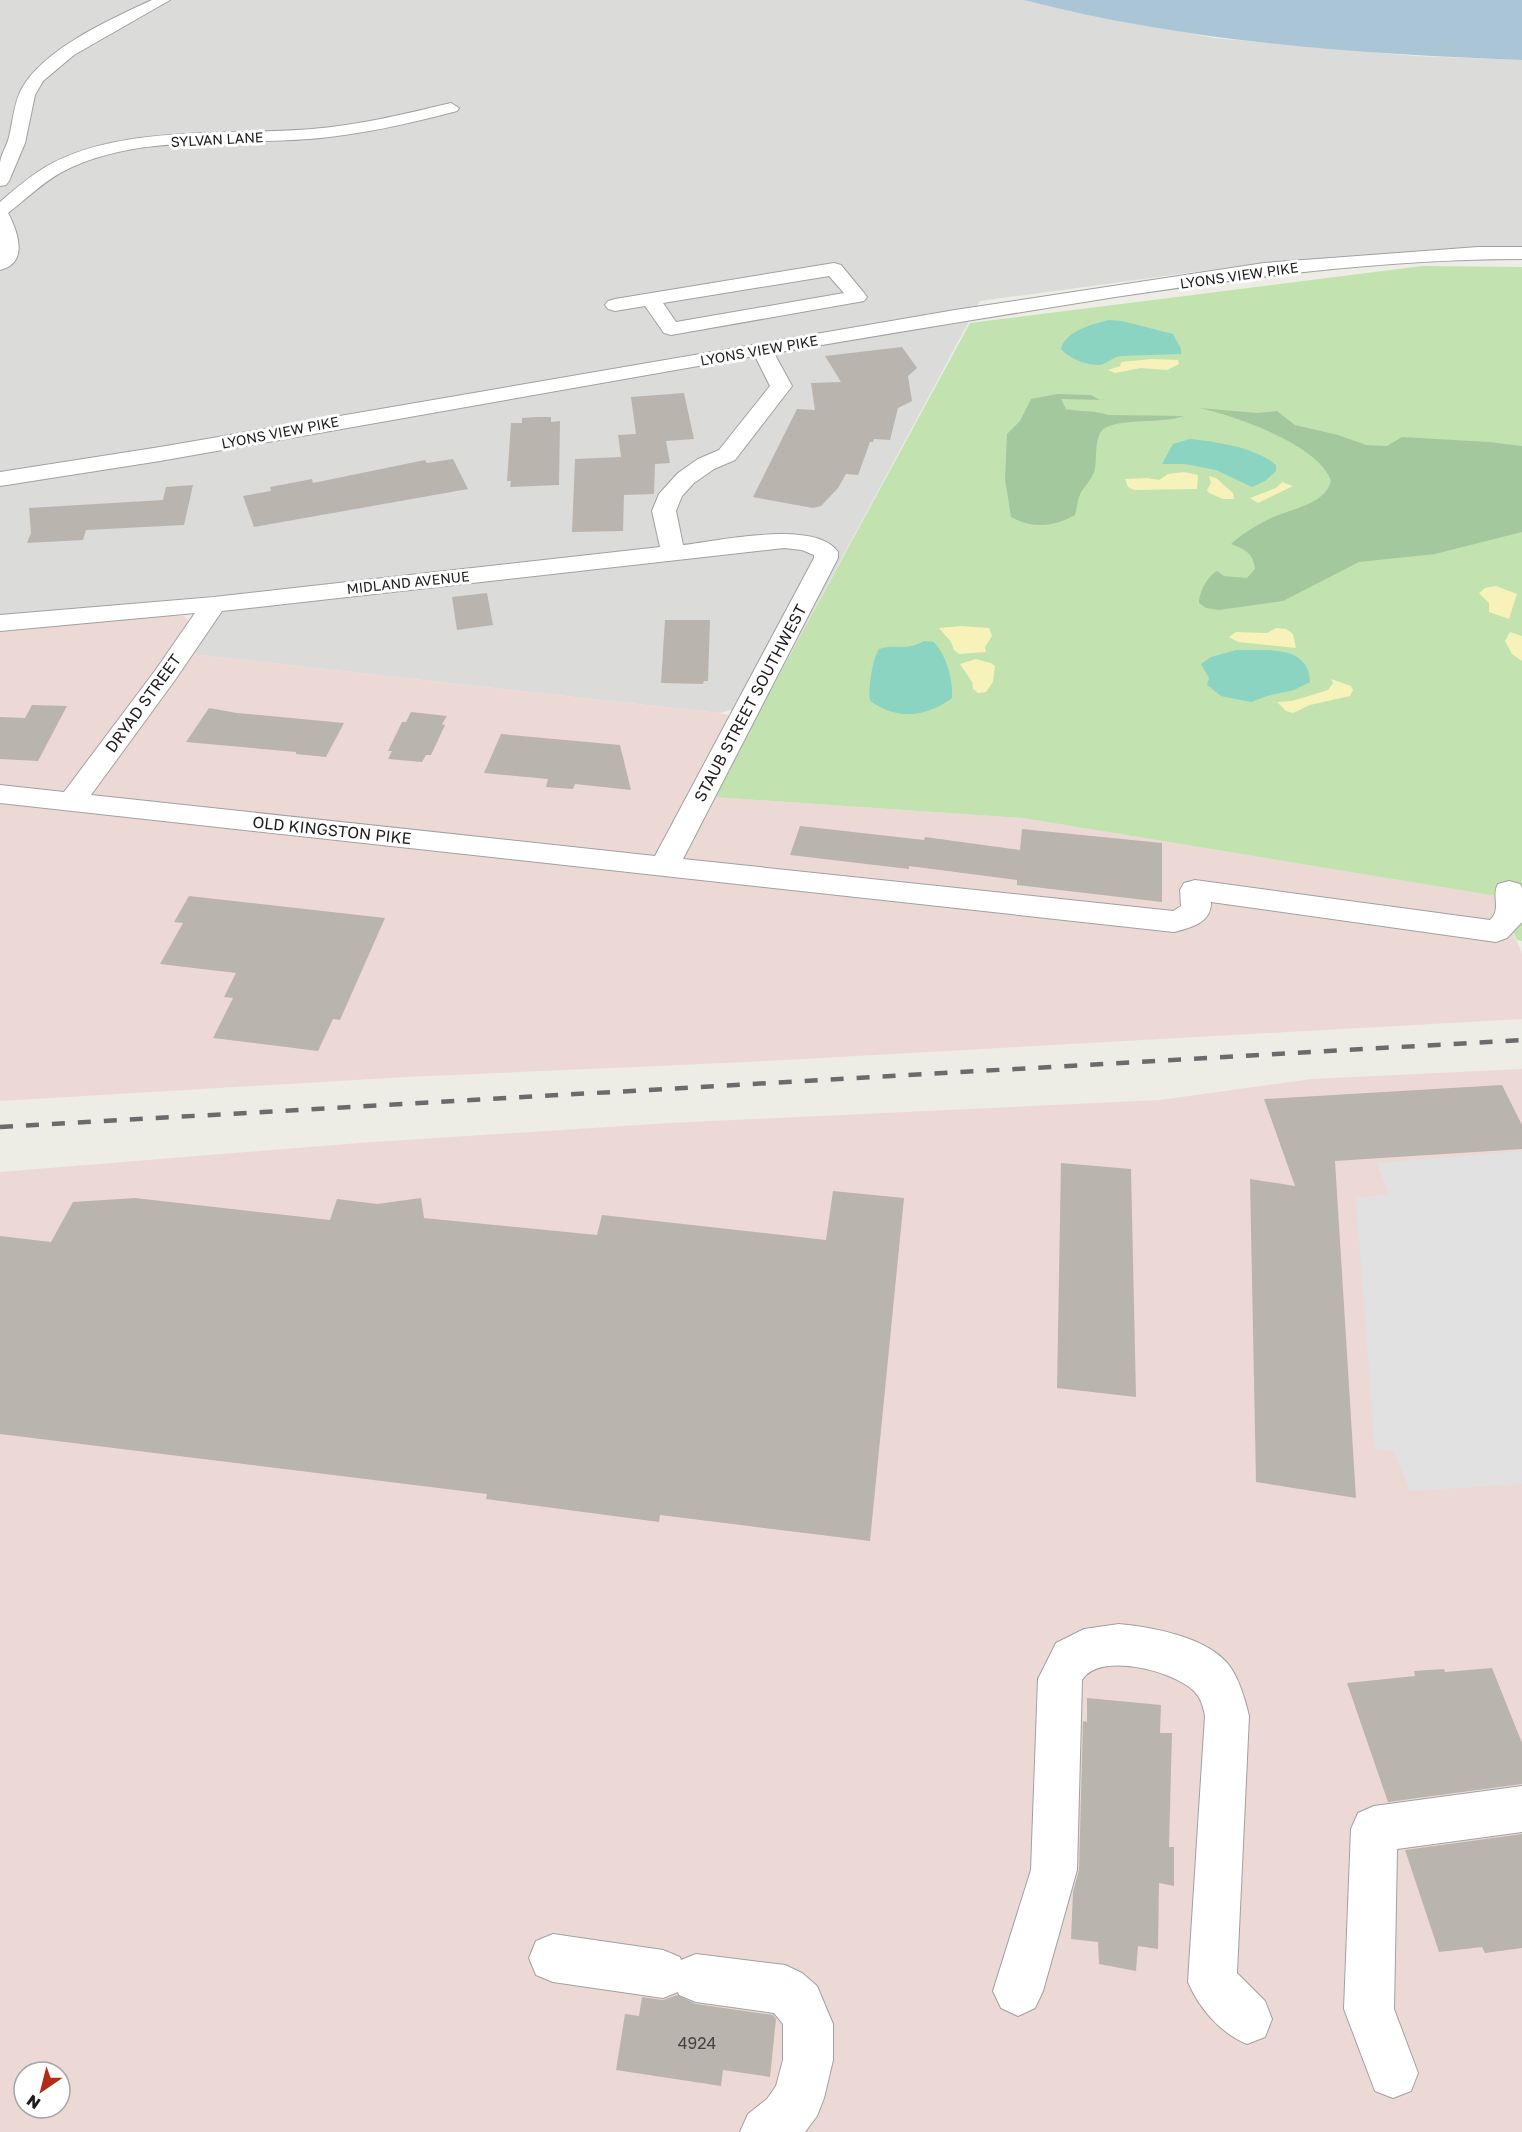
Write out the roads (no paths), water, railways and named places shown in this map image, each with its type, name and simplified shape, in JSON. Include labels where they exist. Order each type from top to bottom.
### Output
[{"type":"street","points":[[0,181],[15,144],[30,87],[46,70],[74,49],[110,26],[163,0]]},
{"type":"street","name":"SYLVAN LANE","points":[[0,213],[39,178],[62,165],[136,143],[312,134],[354,128],[451,108]]},
{"type":"street","points":[[0,213],[12,240],[11,249],[0,264]]},
{"type":"street","name":"LYONS VIEW PIKE","points":[[0,479],[160,454],[762,349],[1264,269],[1478,253],[1522,253]]},
{"type":"street","points":[[615,305],[834,269],[883,329]]},
{"type":"street","points":[[651,300],[671,329],[857,297]]},
{"type":"street","points":[[673,552],[664,511],[672,494],[686,478],[706,464],[727,455],[781,386],[762,349]]},
{"type":"street","name":"MIDLAND AVENUE","points":[[0,623],[213,604],[784,541],[802,541],[816,545]]},
{"type":"street","name":"STAUB STREET SOUTHWEST","points":[[665,865],[826,558],[826,552],[816,545]]},
{"type":"street","name":"DRYAD STREET","points":[[71,802],[166,674],[213,604]]},
{"type":"street","name":"OLD KINGSTON PIKE","points":[[0,794],[1174,922],[1184,919],[1196,910],[1195,890],[1496,931],[1508,922],[1513,909],[1509,891]]},
{"type":"street","points":[[1018,1990],[1054,1870],[1060,1679],[1069,1659],[1092,1646],[1117,1643],[1150,1649],[1187,1661],[1206,1672],[1221,1693],[1227,1716],[1212,1982],[1247,2019]]},
{"type":"street","points":[[1393,2073],[1369,2009],[1374,1828],[1522,1809]]},
{"type":"street","points":[[553,1958],[785,1990],[800,2003],[808,2024],[808,2060],[799,2098],[785,2117],[766,2132]]},
{"type":"water","points":[[1024,0],[1522,0],[1522,60],[1397,54],[1272,44],[1147,26]]},
{"type":"railway","points":[[0,1127],[1522,1040]]}]
